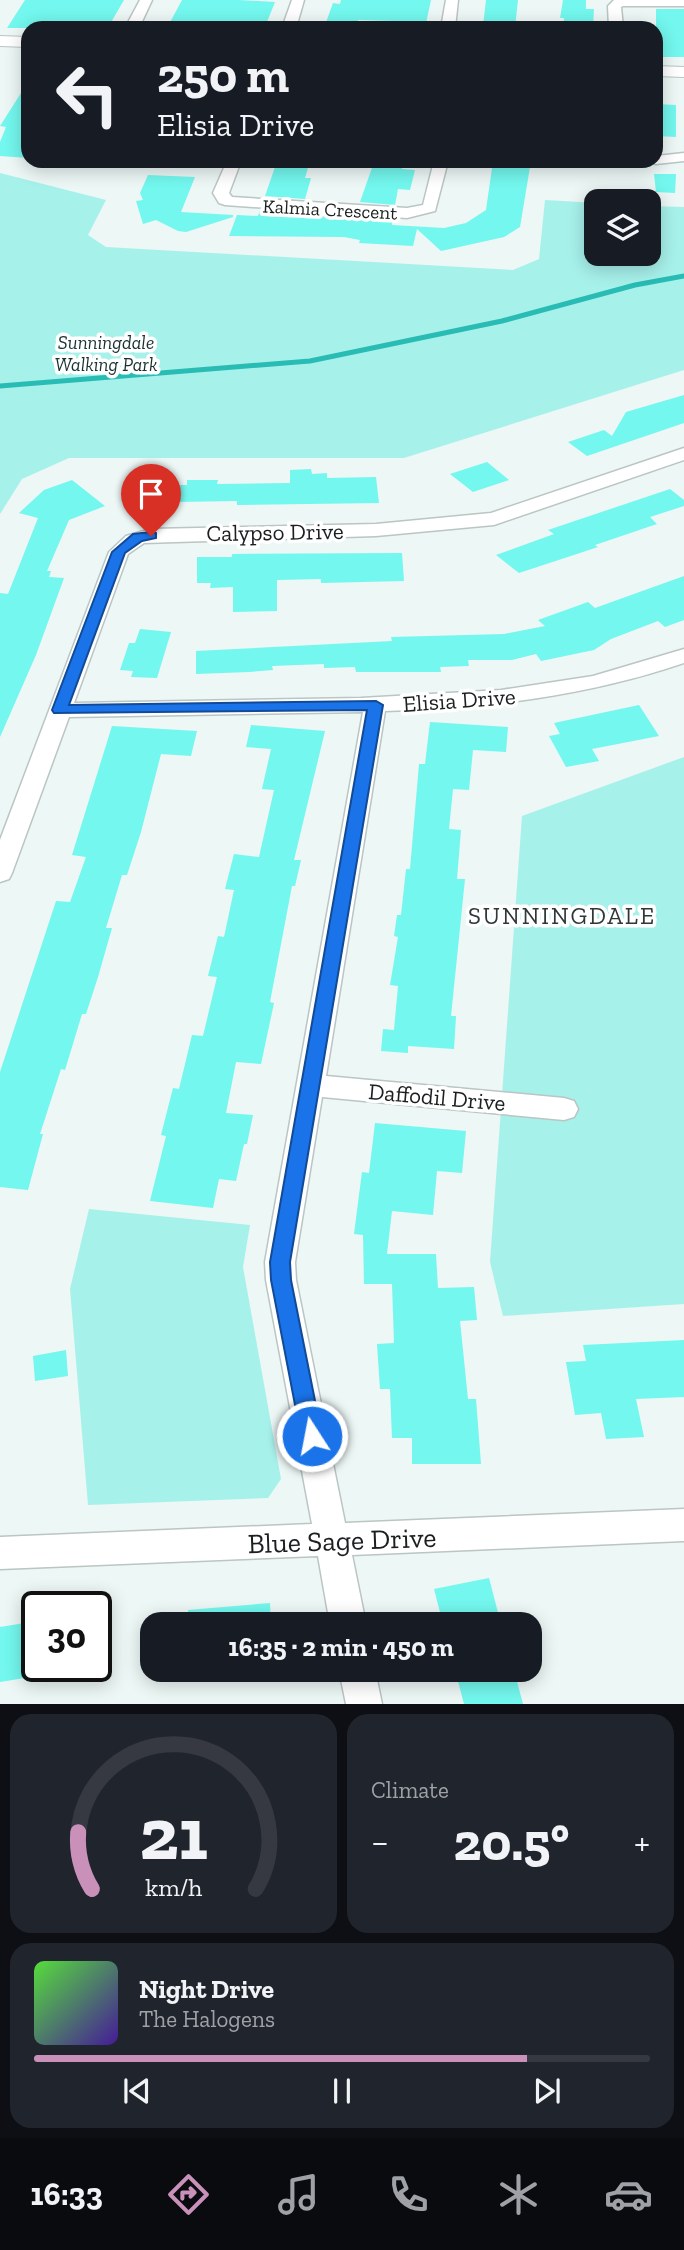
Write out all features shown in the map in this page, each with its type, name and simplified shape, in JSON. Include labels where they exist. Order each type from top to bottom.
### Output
[{"type":"street","points":[[136,21],[146,0]]},
{"type":"street","points":[[291,21],[298,0]]},
{"type":"street","points":[[449,21],[452,0]]},
{"type":"street","points":[[615,21],[614,6],[620,2],[684,2]]},
{"type":"street","points":[[0,41],[21,42]]},
{"type":"street","points":[[663,71],[684,72]]},
{"type":"street","points":[[663,159],[684,157]]},
{"type":"street","name":"Kalmia Crescent","points":[[231,168],[221,193],[224,200],[230,202],[407,212],[430,208],[439,168]]},
{"type":"street","name":"Calypso Drive","points":[[0,873],[119,552],[138,537],[376,530],[494,519],[684,454]]},
{"type":"street","name":"Elisia Drive","points":[[60,710],[470,701],[564,690],[626,675],[684,656]]},
{"type":"street","points":[[346,1612],[281,1280],[280,1262],[376,705]]},
{"type":"street","name":"Daffodil Drive","points":[[310,1085],[564,1109]]},
{"type":"street","name":"Blue Sage Drive","points":[[0,1553],[684,1525]]},
{"type":"street","points":[[359,1682],[364,1704]]},
{"type":"green space","name":"Sunningdale Walking Park","points":[[0,173],[106,200],[88,235],[106,247],[513,270],[539,259],[545,200],[584,202],[584,266],[661,266],[661,206],[684,207],[684,370],[404,458],[69,458],[22,479],[0,514]]},
{"type":"green space","points":[[684,757],[684,1304],[503,1316],[490,1262],[522,816]]},
{"type":"green space","points":[[89,1209],[250,1225],[243,1267],[281,1479],[268,1498],[88,1505],[70,1289]]},
{"type":"building","points":[[25,0],[124,0],[112,21],[21,21],[21,28],[7,28]]},
{"type":"building","points":[[182,0],[275,2],[267,21],[171,21]]},
{"type":"building","points":[[341,0],[431,0],[426,21],[327,21],[333,3],[340,4]]},
{"type":"building","points":[[486,0],[518,0],[516,21],[484,21]]},
{"type":"building","points":[[563,0],[586,0],[586,9],[594,9],[593,21],[564,21],[564,18],[560,18]]},
{"type":"building","points":[[656,9],[684,9],[684,57],[663,57],[663,21],[656,21]]},
{"type":"building","points":[[21,93],[21,158],[0,156],[0,142],[6,127],[0,126]]},
{"type":"building","points":[[663,104],[676,105],[676,137],[663,136]]},
{"type":"building","points":[[275,168],[308,168],[305,178],[311,178],[305,199],[265,196]]},
{"type":"building","points":[[372,168],[415,170],[410,190],[398,189],[395,205],[360,202]]},
{"type":"building","points":[[492,168],[530,168],[520,227],[504,237],[441,251],[417,229],[413,246],[359,243],[360,240],[344,237],[229,236],[237,215],[258,216],[260,210],[392,220],[392,225],[444,228],[466,223],[486,210]]},
{"type":"building","points":[[654,174],[676,174],[675,193],[661,192],[661,189],[656,189]]},
{"type":"building","points":[[148,175],[195,177],[181,212],[233,217],[186,232],[156,220],[143,224],[136,201],[143,200],[140,193]]},
{"type":"building","points":[[684,395],[684,423],[587,456],[568,442],[604,430],[612,436],[626,412]]},
{"type":"building","points":[[487,462],[509,480],[473,492],[450,474]]},
{"type":"building","points":[[311,469],[312,474],[327,473],[327,478],[376,477],[379,503],[237,505],[237,501],[175,502],[175,485],[187,485],[187,480],[218,480],[217,484],[290,483],[290,470]]},
{"type":"building","points":[[72,480],[105,506],[69,520],[47,571],[51,571],[49,577],[64,578],[36,655],[0,737],[0,593],[8,594],[38,518],[19,513],[44,490]]},
{"type":"building","points":[[670,489],[684,500],[684,506],[650,517],[657,524],[595,545],[598,547],[519,573],[496,555],[554,534],[548,530]]},
{"type":"building","points":[[402,553],[404,581],[321,583],[321,579],[277,580],[277,611],[233,612],[233,587],[210,588],[211,583],[197,583],[197,557],[232,557],[232,554]]},
{"type":"building","points":[[684,576],[684,620],[665,627],[658,621],[611,639],[594,650],[541,661],[536,654],[512,660],[468,660],[469,666],[440,667],[441,672],[356,672],[355,667],[324,668],[324,664],[272,666],[273,670],[249,672],[196,674],[196,651],[392,641],[391,637],[504,634],[545,626],[538,620],[588,602],[595,608]]},
{"type":"building","points":[[140,629],[171,632],[157,678],[131,677],[133,671],[120,670],[129,643],[135,643]]},
{"type":"building","points":[[639,705],[659,736],[592,749],[599,761],[566,767],[549,736],[560,734],[554,723]]},
{"type":"building","points":[[430,722],[508,727],[506,752],[473,750],[469,790],[453,789],[449,829],[461,830],[457,879],[465,879],[451,1016],[456,1016],[454,1049],[408,1046],[408,1053],[381,1051],[383,1029],[394,1030],[398,986],[390,985],[398,937],[394,936],[397,915],[401,915],[406,869],[410,869],[419,764],[425,764]]},
{"type":"building","points":[[251,725],[325,731],[294,860],[301,860],[295,886],[292,886],[270,1002],[274,1003],[261,1064],[236,1062],[226,1113],[253,1115],[247,1144],[244,1144],[236,1181],[219,1179],[213,1208],[150,1201],[166,1136],[161,1135],[173,1088],[179,1089],[192,1035],[203,1036],[217,977],[208,976],[218,936],[224,937],[234,890],[225,889],[234,854],[259,857],[274,790],[262,789],[271,749],[246,747]]},
{"type":"building","points":[[112,726],[197,731],[191,756],[161,754],[141,832],[127,875],[122,875],[106,928],[112,928],[98,977],[86,1014],[82,1014],[65,1070],[61,1069],[40,1134],[43,1134],[28,1190],[0,1187],[0,1072],[56,901],[70,902],[86,857],[72,855]]},
{"type":"building","points":[[375,1123],[466,1131],[462,1173],[437,1171],[433,1215],[392,1211],[387,1254],[436,1254],[438,1288],[474,1287],[477,1320],[460,1321],[468,1399],[476,1399],[481,1464],[412,1464],[412,1438],[392,1438],[390,1389],[380,1389],[377,1344],[394,1343],[392,1284],[364,1284],[363,1235],[354,1234],[362,1172],[369,1173]]},
{"type":"building","points":[[684,1340],[684,1397],[636,1399],[644,1437],[606,1439],[601,1413],[575,1415],[566,1362],[586,1361],[583,1345]]},
{"type":"building","points":[[66,1350],[68,1376],[35,1381],[33,1356]]},
{"type":"building","points":[[489,1578],[498,1612],[440,1612],[434,1589]]},
{"type":"building","points":[[270,1603],[270,1612],[188,1612]]},
{"type":"building","points":[[21,1624],[21,1679],[0,1682],[0,1627]]},
{"type":"building","points":[[458,1682],[517,1682],[523,1704],[464,1704]]},
{"type":"waterway","points":[[0,386],[310,361],[502,321],[635,285],[684,276]]},
{"type":"district","name":"SUNNINGDALE","points":[[562,916]]},
{"type":"route","points":[[151,536],[138,537],[127,543],[119,552],[60,710],[376,705],[280,1262],[281,1280],[312,1436]]}]
